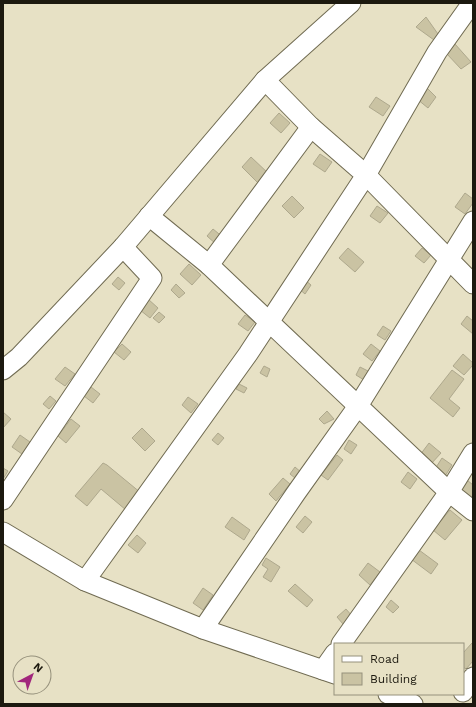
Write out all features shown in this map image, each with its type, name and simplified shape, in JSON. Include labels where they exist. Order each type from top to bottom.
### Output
[{"type":"street","points":[[3,370],[19,357],[123,247],[264,80],[351,3]]},
{"type":"street","points":[[84,581],[270,322],[366,175],[437,52],[472,3]]},
{"type":"street","points":[[264,80],[311,127],[366,175],[473,284]]},
{"type":"street","points":[[209,265],[311,127]]},
{"type":"street","points":[[149,216],[209,265],[449,492],[473,511]]},
{"type":"street","points":[[203,629],[296,493],[358,406],[473,221]]},
{"type":"street","points":[[3,500],[152,278],[123,247]]},
{"type":"street","points":[[342,643],[449,492],[473,453]]},
{"type":"street","points":[[3,532],[84,581],[203,629],[329,672],[334,656]]},
{"type":"street","points":[[464,690],[473,677]]},
{"type":"street","points":[[390,695],[413,704]]},
{"type":"street","points":[[455,704],[461,695]]},
{"type":"building","points":[[426,17],[438,34],[434,40],[416,27]]},
{"type":"building","points":[[455,44],[471,62],[461,69],[447,54]]},
{"type":"building","points":[[427,88],[436,97],[428,108],[417,99]]},
{"type":"building","points":[[376,97],[390,106],[383,116],[369,107]]},
{"type":"building","points":[[279,113],[290,123],[281,133],[270,123]]},
{"type":"building","points":[[320,154],[332,162],[325,172],[313,164]]},
{"type":"building","points":[[251,157],[269,174],[259,184],[242,167]]},
{"type":"building","points":[[465,193],[473,199],[473,203],[465,214],[455,207]]},
{"type":"building","points":[[292,196],[304,208],[294,218],[282,206]]},
{"type":"building","points":[[377,206],[388,213],[380,223],[370,216]]},
{"type":"building","points":[[213,229],[224,238],[217,245],[207,236]]},
{"type":"building","points":[[348,248],[364,262],[355,272],[339,258]]},
{"type":"building","points":[[422,248],[431,255],[424,263],[415,256]]},
{"type":"building","points":[[189,264],[201,275],[192,285],[180,274]]},
{"type":"building","points":[[118,277],[125,283],[119,290],[112,284]]},
{"type":"building","points":[[304,279],[311,285],[305,294],[298,288]]},
{"type":"building","points":[[176,284],[185,293],[179,298],[171,290]]},
{"type":"building","points":[[148,299],[158,308],[150,318],[140,310]]},
{"type":"building","points":[[159,312],[165,317],[159,323],[153,318]]},
{"type":"building","points":[[245,315],[255,322],[248,331],[238,324]]},
{"type":"building","points":[[467,316],[473,321],[473,334],[461,324]]},
{"type":"building","points":[[383,326],[391,331],[385,340],[377,335]]},
{"type":"building","points":[[122,344],[131,352],[124,360],[114,352]]},
{"type":"building","points":[[371,344],[380,351],[372,361],[363,354]]},
{"type":"building","points":[[463,354],[473,363],[464,375],[453,366]]},
{"type":"building","points":[[264,366],[270,369],[267,377],[260,373]]},
{"type":"building","points":[[65,367],[75,374],[65,386],[55,379]]},
{"type":"building","points":[[360,367],[368,371],[364,380],[356,375]]},
{"type":"building","points":[[452,370],[464,379],[449,399],[460,408],[453,417],[430,398]]},
{"type":"building","points":[[239,384],[247,388],[244,393],[236,389]]},
{"type":"building","points":[[91,387],[100,394],[93,403],[84,396]]},
{"type":"building","points":[[50,396],[56,401],[49,409],[43,404]]},
{"type":"building","points":[[188,397],[198,404],[191,413],[182,405]]},
{"type":"building","points":[[327,411],[334,419],[324,424],[319,419]]},
{"type":"building","points":[[3,412],[11,419],[3,428]]},
{"type":"building","points":[[71,419],[80,426],[66,443],[58,436]]},
{"type":"building","points":[[142,428],[155,441],[145,451],[132,438]]},
{"type":"building","points":[[218,433],[224,438],[218,445],[212,440]]},
{"type":"building","points":[[20,435],[30,442],[22,454],[12,447]]},
{"type":"building","points":[[349,440],[357,445],[351,454],[344,449]]},
{"type":"building","points":[[429,443],[441,453],[431,464],[420,455]]},
{"type":"building","points":[[337,455],[343,460],[328,480],[321,475]]},
{"type":"building","points":[[442,458],[452,465],[445,476],[435,469]]},
{"type":"building","points":[[103,463],[141,493],[126,510],[101,489],[87,506],[75,496]]},
{"type":"building","points":[[295,467],[302,473],[295,478],[290,474]]},
{"type":"building","points":[[3,468],[8,471],[3,479]]},
{"type":"building","points":[[408,472],[417,479],[410,489],[401,482]]},
{"type":"building","points":[[283,478],[290,484],[276,501],[269,494]]},
{"type":"building","points":[[467,480],[473,485],[473,500],[459,490]]},
{"type":"building","points":[[450,510],[462,520],[445,540],[433,530]]},
{"type":"building","points":[[305,516],[312,522],[303,533],[296,527]]},
{"type":"building","points":[[232,517],[250,530],[244,540],[225,527]]},
{"type":"building","points":[[137,535],[146,543],[138,553],[128,545]]},
{"type":"building","points":[[419,550],[438,564],[431,574],[411,559]]},
{"type":"building","points":[[266,558],[280,567],[271,582],[263,577],[268,569],[262,565]]},
{"type":"building","points":[[368,563],[380,572],[370,585],[359,575]]},
{"type":"building","points":[[295,584],[313,600],[307,607],[288,591]]},
{"type":"building","points":[[203,588],[213,595],[203,610],[193,603]]},
{"type":"building","points":[[391,600],[399,607],[393,613],[386,607]]},
{"type":"building","points":[[346,609],[352,616],[343,624],[337,617]]},
{"type":"building","points":[[472,643],[473,644],[473,661],[466,669],[464,668],[464,652]]}]
